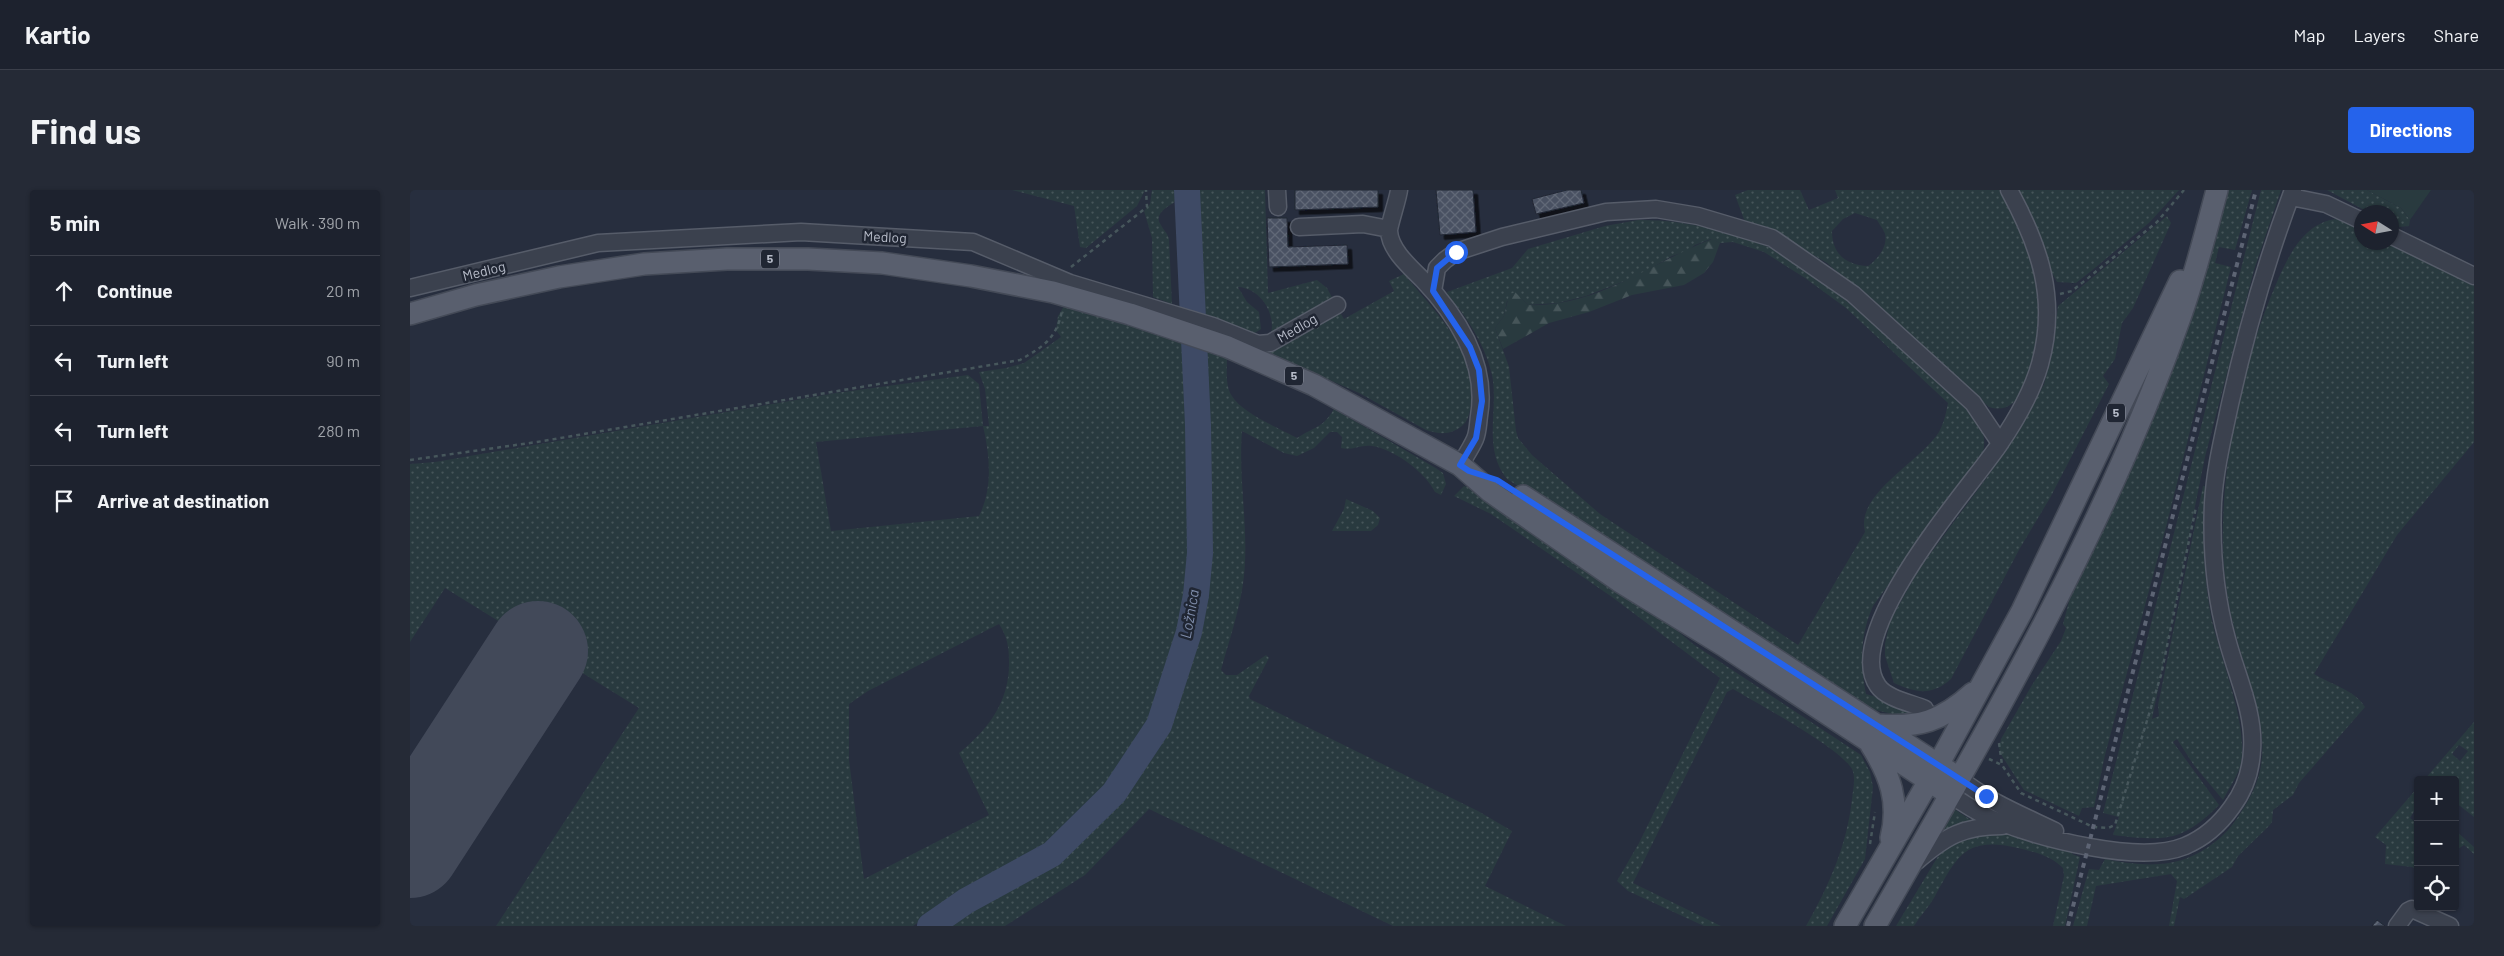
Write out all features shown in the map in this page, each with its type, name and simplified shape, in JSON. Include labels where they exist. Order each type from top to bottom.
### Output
[{"type":"main road","name":"5","points":[[410,314],[476,295],[559,278],[644,264],[727,259],[808,259],[882,263],[971,276],[1053,292],[1130,314],[1228,347],[1314,385],[1359,408],[1464,468],[1491,492],[1619,581],[1723,646],[1872,732],[1954,786],[2045,624],[2121,466],[2178,322],[2217,190]]},
{"type":"main road","name":"5","points":[[1934,773],[2022,611],[2182,275],[2204,239]]},
{"type":"main road","points":[[1845,926],[1878,850],[1893,829],[1894,796],[1872,732],[1931,721],[1945,716],[1980,686]]},
{"type":"main road","points":[[1878,850],[1934,773]]},
{"type":"main road","points":[[1875,926],[1954,786]]},
{"type":"street","points":[[1277,190],[1278,207]]},
{"type":"street","points":[[1399,190],[1389,229],[1397,250],[1433,291],[1470,347],[1479,370],[1482,401],[1476,438],[1464,468]]},
{"type":"street","points":[[1925,709],[1884,692],[1878,686],[1872,665],[1876,630],[1906,572],[2000,444],[2031,391],[2040,363],[2047,327],[2044,271],[2009,190]]},
{"type":"street","points":[[1954,786],[1986,816],[2011,826],[2082,844],[2137,853],[2184,847],[2206,834],[2224,818],[2238,799],[2247,779],[2252,749],[2250,724],[2216,591],[2213,554],[2213,500],[2224,429],[2244,349],[2292,193],[2326,204],[2354,217]]},
{"type":"street","points":[[1433,291],[1437,268],[1445,260],[1456,252],[1502,237],[1606,212],[1656,210],[1698,216],[1772,238],[1853,294],[1973,403],[2000,444]]},
{"type":"street","points":[[1299,227],[1363,224],[1389,229]]},
{"type":"street","name":"Medlog","points":[[410,288],[598,243],[801,232],[973,242],[1070,283],[1213,326],[1258,344],[1270,344],[1337,306]]},
{"type":"street","points":[[2399,239],[2474,276]]},
{"type":"street","points":[[1954,786],[1972,788],[2001,805],[2082,844]]},
{"type":"street","points":[[1909,867],[1941,841],[1962,830],[1975,827],[2011,826]]},
{"type":"street","points":[[2397,926],[2408,911],[2412,909],[2450,926]]},
{"type":"path","points":[[1063,264],[1071,267],[1147,207],[1146,190]]},
{"type":"path","points":[[2046,298],[2072,291],[2157,222],[2184,190]]},
{"type":"path","points":[[410,460],[537,442],[843,389],[977,369],[1020,360],[1043,346],[1058,330],[1063,305]]},
{"type":"path","points":[[1974,751],[2002,765],[2021,793],[2093,827],[2108,828],[2116,825],[2161,675],[2197,502]]},
{"type":"path","points":[[1875,811],[1878,850]]},
{"type":"green space","points":[[1012,190],[1145,190],[1137,206],[1086,248],[1080,247],[1074,206]]},
{"type":"green space","points":[[1152,190],[1180,190],[1180,199],[1164,209],[1159,217],[1159,221],[1169,239],[1172,304],[1153,297],[1152,238],[1144,211],[1150,204]]},
{"type":"green space","points":[[1195,190],[1265,190],[1268,293],[1317,280],[1327,288],[1334,301],[1271,334],[1272,326],[1269,310],[1259,297],[1246,288],[1238,287],[1247,302],[1259,312],[1261,329],[1255,333],[1247,333],[1198,313]]},
{"type":"green space","points":[[1748,190],[1800,190],[1809,210],[1838,198],[1835,190],[2002,190],[2033,264],[2041,313],[2039,338],[2033,364],[2017,399],[2005,408],[1989,407],[1827,263],[1781,236],[1745,222],[1735,195]],"holes":[[[1855,213],[1877,220],[1886,239],[1881,253],[1875,260],[1868,266],[1847,261],[1842,257],[1835,246],[1832,231],[1843,219]]]},
{"type":"green space","points":[[2016,190],[2179,190],[2150,222],[2076,283],[2057,282],[2042,244]]},
{"type":"green space","points":[[2228,190],[2252,190],[2235,250],[2219,247],[2215,263],[2231,267],[2166,527],[2105,755],[2094,807],[2082,808],[2079,816],[2024,790],[2002,756],[1999,748],[2001,739],[2032,685],[2061,641],[2066,628],[2063,624],[2070,598],[2164,393],[2203,275]]},
{"type":"green space","points":[[2261,190],[2281,190],[2254,270],[2205,457],[2152,719],[2159,716],[2158,705],[2203,486],[2206,486],[2204,548],[2206,580],[2214,628],[2238,714],[2242,754],[2239,770],[2223,800],[2193,764],[2177,739],[2173,742],[2219,805],[2194,827],[2182,833],[2159,838],[2113,835],[2119,817],[2103,813]]},
{"type":"green space","points":[[2327,190],[2367,190],[2395,205],[2355,205]]},
{"type":"green space","points":[[2367,190],[2431,190],[2410,220],[2399,205],[2395,205]]},
{"type":"green space","points":[[2399,207],[2410,220],[2409,226],[2399,227]]},
{"type":"green space","points":[[2167,216],[2171,223],[2133,308],[2122,323],[2115,359],[2103,376],[2109,384],[2050,498],[2020,548],[1951,679],[1937,688],[1924,691],[1917,691],[1894,683],[1885,656],[1885,644],[1890,621],[1919,569],[1988,476],[2030,411],[2044,384],[2051,357],[2058,306]]},
{"type":"green space","points":[[2337,219],[2354,225],[2354,250],[2399,250],[2399,245],[2474,284],[2474,442],[2397,535],[2314,674],[2349,692],[2361,701],[2365,707],[2299,783],[2293,795],[2273,810],[2272,822],[2268,827],[2238,856],[2232,867],[2184,899],[2180,897],[2174,926],[2169,926],[2177,881],[2171,874],[2096,886],[2087,926],[2073,926],[2089,869],[2099,870],[2105,859],[2137,864],[2152,864],[2180,860],[2194,855],[2207,848],[2227,831],[2241,813],[2254,789],[2260,770],[2261,732],[2253,693],[2234,626],[2224,571],[2223,513],[2230,447],[2244,380],[2263,317],[2274,289],[2290,255],[2297,245],[2314,227]]},
{"type":"green space","points":[[1638,220],[1690,224],[1726,232],[1775,250],[1799,263],[1823,281],[1970,408],[1984,436],[1982,456],[1873,606],[1863,639],[1862,661],[1866,694],[1905,705],[1916,715],[1905,717],[1867,708],[1507,479],[1499,467],[1493,442],[1494,388],[1490,366],[1475,333],[1447,292],[1512,268],[1528,249],[1605,226]],"holes":[[[1711,239],[1720,243],[1733,242],[1764,252],[1805,278],[1846,308],[1948,403],[1944,422],[1930,444],[1891,479],[1870,505],[1864,518],[1865,532],[1798,645],[1600,514],[1532,455],[1518,438],[1509,367],[1495,328],[1504,316],[1507,301],[1522,299],[1528,305],[1558,303],[1586,296],[1638,276],[1672,256],[1688,251],[1695,245]]]},
{"type":"green space","points":[[1712,239],[1720,243],[1713,262],[1704,273],[1684,285],[1632,295],[1589,312],[1549,323],[1503,349],[1495,328],[1504,316],[1509,295],[1515,292],[1528,305],[1553,304],[1577,299],[1623,282]]},
{"type":"green space","points":[[1404,274],[1440,317],[1461,349],[1468,366],[1471,384],[1469,414],[1467,420],[1460,428],[1451,432],[1436,433],[1426,430],[1359,393],[1264,351],[1338,309],[1344,319],[1394,291],[1389,281]]},
{"type":"green space","points":[[1064,306],[1188,342],[1196,521],[1196,565],[1189,613],[1173,670],[1151,718],[1128,754],[1100,791],[1049,842],[948,902],[913,926],[496,926],[639,708],[445,588],[410,642],[410,464],[435,462],[836,393],[968,375],[979,384],[983,426],[989,426],[985,389],[979,372],[1024,363],[1061,337],[1056,330],[1058,316]],"holes":[[[983,426],[989,472],[987,494],[979,516],[831,531],[816,442]],[[999,624],[1006,637],[1009,651],[1008,675],[1002,701],[996,713],[980,734],[959,753],[989,815],[864,879],[849,760],[849,704],[868,691]]]},
{"type":"green space","points":[[1203,348],[1227,359],[1227,383],[1232,396],[1244,408],[1262,420],[1297,438],[1322,424],[1334,409],[1443,473],[1446,484],[1441,495],[1435,492],[1417,470],[1399,457],[1381,448],[1368,446],[1349,449],[1341,448],[1342,437],[1337,432],[1330,432],[1314,448],[1297,456],[1284,453],[1242,431],[1244,576],[1238,611],[1221,670],[1226,675],[1237,675],[1266,655],[1269,658],[1249,696],[1250,699],[1478,811],[1512,831],[1485,886],[1566,926],[1393,926],[1149,809],[1085,875],[1005,926],[939,926],[952,916],[1039,869],[1083,833],[1125,783],[1142,759],[1171,708],[1183,681],[1200,625],[1208,567],[1210,513]]},
{"type":"green space","points":[[1464,486],[1471,488],[1650,608],[1693,644],[1861,755],[1870,772],[1873,787],[1865,859],[1827,926],[1806,926],[1836,865],[1846,833],[1854,780],[1852,769],[1831,749],[1815,738],[1733,689],[1727,692],[1633,883],[1721,926],[1704,926],[1628,891],[1617,881],[1639,843],[1720,678],[1612,597],[1491,514],[1454,496]]},
{"type":"green space","points":[[1346,499],[1373,511],[1380,518],[1378,525],[1371,531],[1332,531],[1344,509]]},
{"type":"green space","points":[[2474,722],[2474,817],[2459,805],[2459,776],[2427,776]],"holes":[[[2459,745],[2468,751],[2460,761],[2452,754]]]},
{"type":"green space","points":[[2414,792],[2414,812],[2410,818],[2414,821],[2414,868],[2385,864],[2386,845],[2375,837]]},
{"type":"green space","points":[[1954,809],[1974,822],[1960,823],[1940,833]]},
{"type":"green space","points":[[1976,832],[2015,833],[2073,849],[2072,854],[2080,857],[2065,926],[2053,926],[2064,876],[2063,868],[2048,857],[2037,853],[2000,845],[1986,845],[1974,847],[1957,861],[1949,871],[1932,902],[1914,926],[1896,926],[1937,858],[1948,846]]},
{"type":"green space","points":[[2459,834],[2474,847],[2474,854],[2464,845],[2459,848]]},
{"type":"building","points":[[1295,190],[1378,190],[1378,207],[1295,210]]},
{"type":"building","points":[[1436,190],[1473,190],[1476,232],[1440,235]]},
{"type":"building","points":[[1567,190],[1581,190],[1584,203],[1536,214],[1532,199]]},
{"type":"building","points":[[1267,218],[1287,218],[1288,247],[1347,245],[1348,264],[1269,267]]},
{"type":"building","points":[[2377,920],[2385,926],[2372,926]]},
{"type":"waterway","name":"Ložnica","points":[[930,926],[966,901],[1052,854],[1114,793],[1159,725],[1189,632],[1196,595],[1200,553],[1198,425],[1187,190]]},
{"type":"runway","points":[[410,848],[538,651]]},
{"type":"railway","points":[[2068,926],[2256,190]]},
{"type":"route","points":[[1456,252],[1437,268],[1433,291],[1453,318],[1470,347],[1479,370],[1482,401],[1476,438],[1460,465],[1469,471],[1497,480],[1986,796]]}]
